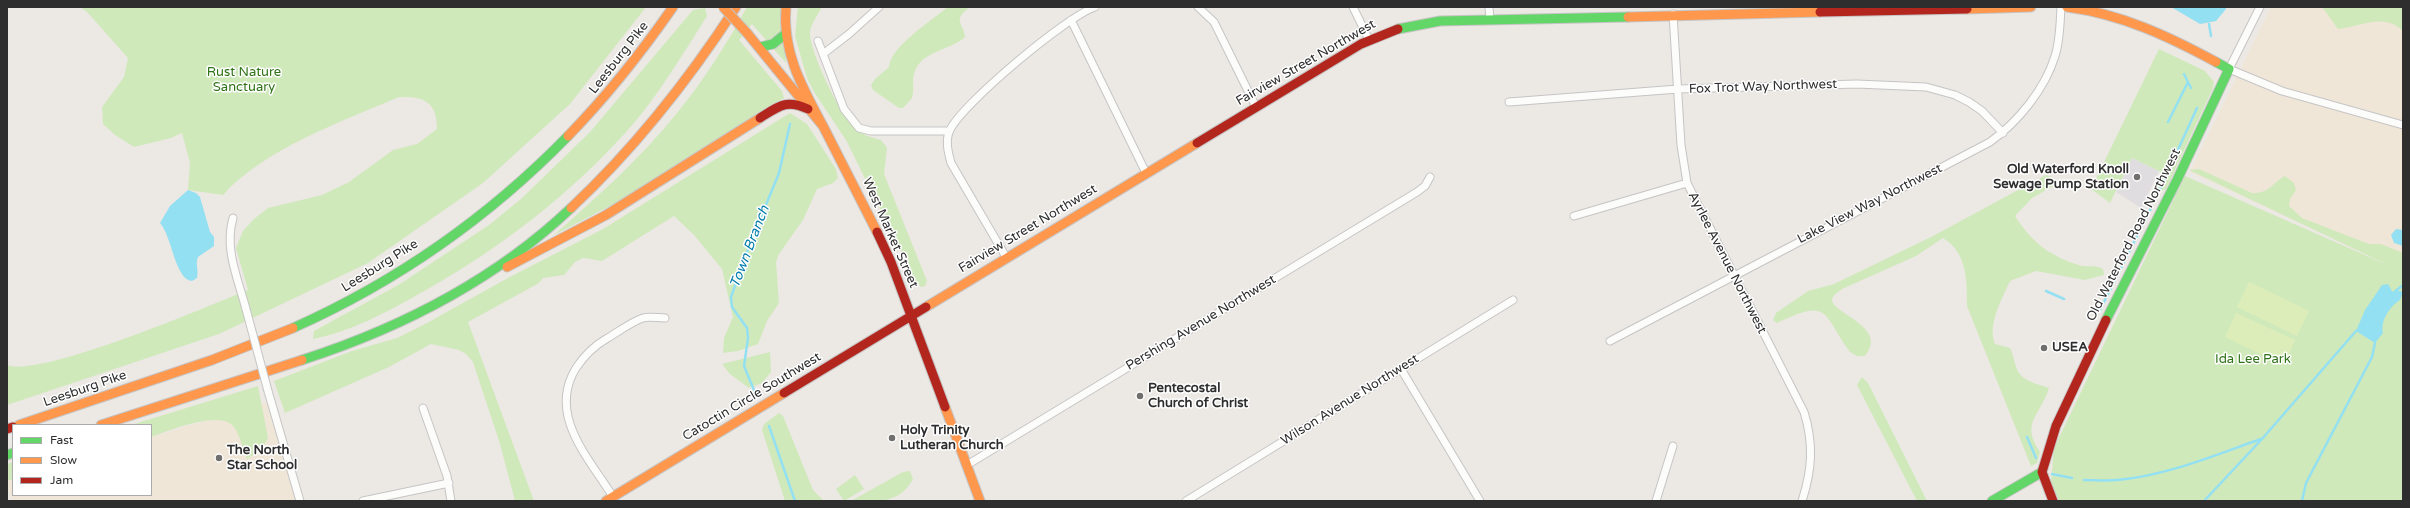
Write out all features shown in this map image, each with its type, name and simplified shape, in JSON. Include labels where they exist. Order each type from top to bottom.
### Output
[{"type":"main road","name":"Leesburg Pike","points":[[22,424],[277,336],[345,303],[402,269],[493,205],[552,153],[616,84],[673,7]]},
{"type":"main road","name":"West Market Street","points":[[723,7],[760,47],[823,126],[878,231],[980,501]]},
{"type":"main road","points":[[474,284],[541,233],[581,197],[643,136],[708,54],[736,7]]},
{"type":"main road","points":[[786,7],[784,35],[790,63],[823,126]]},
{"type":"main road","name":"Fairview Street Northwest","points":[[911,315],[1369,40],[1394,29],[1416,23],[1490,20],[1909,8],[2031,7]]},
{"type":"main road","points":[[2067,7],[2082,8],[2126,20],[2229,69]]},
{"type":"main road","points":[[760,47],[773,44],[784,35]]},
{"type":"main road","name":"Old Waterford Road Northwest","points":[[2042,472],[2056,426],[2085,361],[2177,180],[2229,69]]},
{"type":"main road","points":[[104,424],[312,358],[376,334],[429,309],[474,284],[606,216],[781,105],[795,103],[808,109]]},
{"type":"main road","name":"Catoctin Circle Southwest","points":[[609,499],[911,315]]},
{"type":"main road","points":[[1992,501],[2042,472],[2053,501]]},
{"type":"street","points":[[823,54],[849,34],[879,7]]},
{"type":"street","points":[[1006,257],[950,162],[947,145],[949,131],[963,110],[1071,20],[1095,7]]},
{"type":"street","points":[[1198,7],[1214,22],[1256,107]]},
{"type":"street","points":[[1354,7],[1369,40]]},
{"type":"street","points":[[1489,7],[1490,20]]},
{"type":"street","name":"Lake View Way Northwest","points":[[1610,341],[1733,275],[1990,142],[2003,133],[2014,121],[2050,70],[2058,42],[2061,7]]},
{"type":"street","name":"Old Waterford Road Northwest","points":[[2229,69],[2260,7]]},
{"type":"street","name":"Ayrlee Avenue Northwest","points":[[1673,14],[1681,145],[1687,183],[1804,412],[1812,450],[1810,468],[1802,501]]},
{"type":"street","points":[[1071,20],[1146,173]]},
{"type":"street","points":[[818,41],[844,109],[859,128],[871,131],[949,131]]},
{"type":"street","points":[[2229,69],[2282,91],[2403,125]]},
{"type":"street","name":"Fox Trot Way Northwest","points":[[1509,102],[1678,89],[1857,84],[1926,87],[1955,95],[1969,102],[1982,112],[2003,133]]},
{"type":"street","name":"Pershing Avenue Northwest","points":[[967,465],[1416,192],[1425,186],[1430,177]]},
{"type":"street","points":[[1574,216],[1687,183]]},
{"type":"street","points":[[233,218],[229,232],[229,246],[268,392],[300,501]]},
{"type":"street","name":"Wilson Avenue Northwest","points":[[1186,501],[1513,300]]},
{"type":"street","points":[[609,499],[575,439],[569,425],[565,406],[567,388],[579,363],[601,342],[644,318],[665,318]]},
{"type":"street","points":[[1401,369],[1480,501]]},
{"type":"street","points":[[423,408],[449,483],[451,501]]},
{"type":"street","points":[[1656,501],[1673,446]]},
{"type":"street","points":[[363,501],[449,483]]},
{"type":"shaded area","points":[[2271,7],[2403,7],[2403,271],[2190,172]]},
{"type":"shaded area","name":"Old Waterford Knoll Sewage Pump Station","points":[[2132,158],[2159,171],[2141,208],[2116,192]]},
{"type":"shaded area","name":"The North Star School","points":[[270,401],[300,501],[13,501],[7,486],[7,481],[12,479],[12,496],[152,496],[152,437]]},
{"type":"green space","name":"Rust Nature Sanctuary","points":[[80,7],[646,7],[570,104],[483,183],[368,263],[219,334],[7,405],[7,365],[25,366],[53,361],[88,351],[163,324],[248,290],[236,248],[243,231],[254,219],[268,208],[322,195],[349,182],[393,150],[417,144],[437,129],[435,112],[427,102],[415,98],[399,97],[330,126],[282,150],[240,179],[223,195],[188,190],[190,163],[182,133],[171,138],[134,147],[115,135],[103,124],[102,107],[124,77],[128,58],[87,12]]},
{"type":"green space","points":[[747,7],[781,7],[786,63],[752,24],[739,40],[782,91],[784,98],[631,195],[554,235],[618,177],[663,130],[687,101],[705,75]]},
{"type":"green space","points":[[798,7],[822,7],[813,22],[810,32],[814,53],[826,82],[841,109],[854,127],[863,134],[881,140],[887,148],[884,174],[927,281],[925,286],[921,287],[916,282],[846,140],[814,92],[807,78],[795,36]]},
{"type":"green space","points":[[948,7],[970,7],[964,12],[960,19],[965,37],[959,42],[930,55],[919,64],[914,74],[912,98],[903,108],[899,108],[873,90],[871,85],[875,79],[889,67],[891,59],[896,51],[913,34]]},
{"type":"green space","points":[[2322,7],[2403,7],[2403,31],[2395,25],[2380,21],[2338,29]]},
{"type":"green space","points":[[705,8],[707,16],[672,71],[644,111],[611,149],[561,196],[507,239],[449,277],[381,314],[341,332],[313,339],[314,331],[400,284],[489,225],[521,199],[590,132],[693,10]]},
{"type":"green space","points":[[2159,49],[2205,71],[2214,82],[2213,88],[2166,189],[2155,193],[2161,172],[2132,158],[2110,203],[2091,189]]},
{"type":"green space","points":[[790,113],[807,124],[836,169],[838,178],[833,183],[817,189],[803,220],[779,254],[776,262],[779,303],[767,321],[758,344],[738,351],[723,353],[724,338],[733,317],[722,269],[694,235],[674,216],[602,261],[583,258],[575,262],[564,275],[543,278],[539,283],[468,322],[534,501],[515,501],[500,444],[473,362],[466,354],[459,350],[431,344],[389,367],[285,413],[274,381],[352,351],[397,338],[427,323],[506,279],[603,229]]},
{"type":"green space","name":"Ida Lee Park","points":[[2199,169],[2252,193],[2258,193],[2266,190],[2285,176],[2294,183],[2296,190],[2290,199],[2289,206],[2302,218],[2369,244],[2381,244],[2403,253],[2403,501],[2059,501],[2051,482],[2054,448],[2185,176],[2390,266],[2189,170]]},
{"type":"green space","points":[[2046,175],[2052,177],[2054,180],[2053,186],[2032,198],[2015,216],[2028,234],[2043,248],[2061,258],[2082,266],[2103,269],[2104,275],[2085,280],[2036,271],[2010,281],[1996,312],[1993,329],[1995,344],[2010,348],[2017,369],[2022,376],[2030,382],[2049,388],[2032,426],[2034,442],[2040,452],[2037,463],[2031,466],[1967,306],[1966,277],[1961,259],[1951,244],[1943,238],[1916,256],[1842,289],[1833,296],[1832,301],[1836,307],[1866,330],[1870,338],[1870,346],[1865,356],[1857,356],[1850,352],[1829,319],[1816,311],[1807,311],[1794,315],[1777,323],[1773,320],[1776,313],[1808,291],[1834,284],[1931,237]]},
{"type":"green space","points":[[2249,282],[2309,311],[2297,336],[2237,307]]},
{"type":"green space","points":[[2236,313],[2295,340],[2284,365],[2225,337]]},
{"type":"green space","points":[[770,352],[771,372],[762,383],[749,388],[730,374],[722,364]]},
{"type":"green space","points":[[1862,377],[1868,383],[1927,501],[1917,501],[1857,385]]},
{"type":"green space","points":[[258,386],[268,438],[261,450],[247,459],[240,438],[234,427],[227,422],[218,420],[194,423],[152,437],[152,424],[134,424]]},
{"type":"green space","points":[[779,413],[783,416],[813,490],[824,501],[785,501],[762,430],[764,424]]},
{"type":"green space","points":[[12,462],[12,479],[7,481],[7,464]]},
{"type":"green space","points":[[910,471],[913,479],[901,493],[894,497],[878,501],[851,501],[903,472]]},
{"type":"green space","points":[[855,475],[864,489],[844,501],[836,489]]},
{"type":"water","points":[[2171,7],[2226,7],[2226,9],[2216,21],[2200,24]]},
{"type":"water","points":[[188,190],[196,193],[200,197],[210,232],[214,237],[214,246],[198,257],[197,278],[192,281],[186,279],[178,266],[168,237],[160,223],[170,206]]},
{"type":"water","points":[[2396,229],[2403,230],[2403,246],[2394,243],[2391,235]]},
{"type":"water","points":[[2388,284],[2393,293],[2396,290],[2403,292],[2400,300],[2389,310],[2384,319],[2382,328],[2383,333],[2375,343],[2356,331],[2365,310],[2382,285]]},
{"type":"waterway","points":[[2209,24],[2211,36]]},
{"type":"waterway","points":[[2184,74],[2191,88]]},
{"type":"waterway","points":[[2168,122],[2188,82]]},
{"type":"waterway","points":[[2160,189],[2197,108]]},
{"type":"waterway","name":"Town Branch","points":[[754,390],[744,366],[748,338],[747,328],[732,307],[731,297],[750,244],[779,173],[790,124]]},
{"type":"waterway","points":[[2100,310],[2152,206]]},
{"type":"waterway","points":[[2393,293],[2403,285]]},
{"type":"waterway","points":[[2046,291],[2064,299]]},
{"type":"waterway","points":[[2204,501],[2262,439],[2356,331]]},
{"type":"waterway","points":[[2302,501],[2306,483],[2372,357],[2375,343]]},
{"type":"waterway","name":"Town Branch","points":[[769,426],[795,501]]},
{"type":"waterway","points":[[2027,437],[2036,458]]},
{"type":"waterway","points":[[2084,480],[2117,480],[2154,474],[2190,464],[2261,439]]},
{"type":"waterway","points":[[2052,474],[2072,478]]},
{"type":"traffic: fast","points":[[1398,29],[1440,21],[1628,17]]},
{"type":"traffic: fast","points":[[760,47],[773,44],[784,35]]},
{"type":"traffic: fast","points":[[2106,320],[2177,180],[2229,69],[2216,62]]},
{"type":"traffic: fast","points":[[293,328],[368,290],[440,245],[506,194],[538,166],[568,136]]},
{"type":"traffic: fast","points":[[302,360],[375,333],[445,299],[478,280],[510,258],[571,208]]},
{"type":"traffic: fast","points":[[7,455],[12,453]]},
{"type":"traffic: fast","points":[[1992,501],[2042,472]]},
{"type":"traffic: slow","points":[[568,136],[623,74],[673,7]]},
{"type":"traffic: slow","points":[[723,7],[747,33]]},
{"type":"traffic: slow","points":[[571,208],[617,162],[660,113],[699,61],[736,7]]},
{"type":"traffic: slow","points":[[786,7],[787,39],[790,54],[801,83],[823,126]]},
{"type":"traffic: slow","points":[[1967,9],[2031,7]]},
{"type":"traffic: slow","points":[[2067,7],[2087,10],[2144,27],[2180,43],[2216,62]]},
{"type":"traffic: slow","points":[[1628,17],[1820,12]]},
{"type":"traffic: slow","points":[[747,33],[823,126],[877,232]]},
{"type":"traffic: slow","points":[[507,267],[606,215],[760,118]]},
{"type":"traffic: slow","points":[[926,307],[1197,143]]},
{"type":"traffic: slow","points":[[22,424],[212,360],[293,328]]},
{"type":"traffic: slow","points":[[104,424],[302,360]]},
{"type":"traffic: slow","points":[[606,501],[784,393]]},
{"type":"traffic: slow","points":[[945,407],[980,501]]},
{"type":"traffic: jam","points":[[1820,12],[1967,9]]},
{"type":"traffic: jam","points":[[1197,143],[1361,44],[1398,29]]},
{"type":"traffic: jam","points":[[760,118],[772,110],[788,104],[794,104],[808,109]]},
{"type":"traffic: jam","points":[[877,232],[891,262],[945,407]]},
{"type":"traffic: jam","points":[[784,393],[926,307]]},
{"type":"traffic: jam","points":[[2053,501],[2042,472],[2056,426],[2106,320]]},
{"type":"traffic: jam","points":[[7,429],[12,427]]},
{"type":"place","name":"Old Waterford Knoll Sewage Pump Station","points":[[2137,177]]},
{"type":"place","name":"USEA","points":[[2044,348]]},
{"type":"place","name":"Pentecostal Church of Christ","points":[[1140,396]]},
{"type":"place","name":"Holy Trinity Lutheran Church","points":[[892,438]]},
{"type":"place","name":"The North Star School","points":[[219,458]]}]
